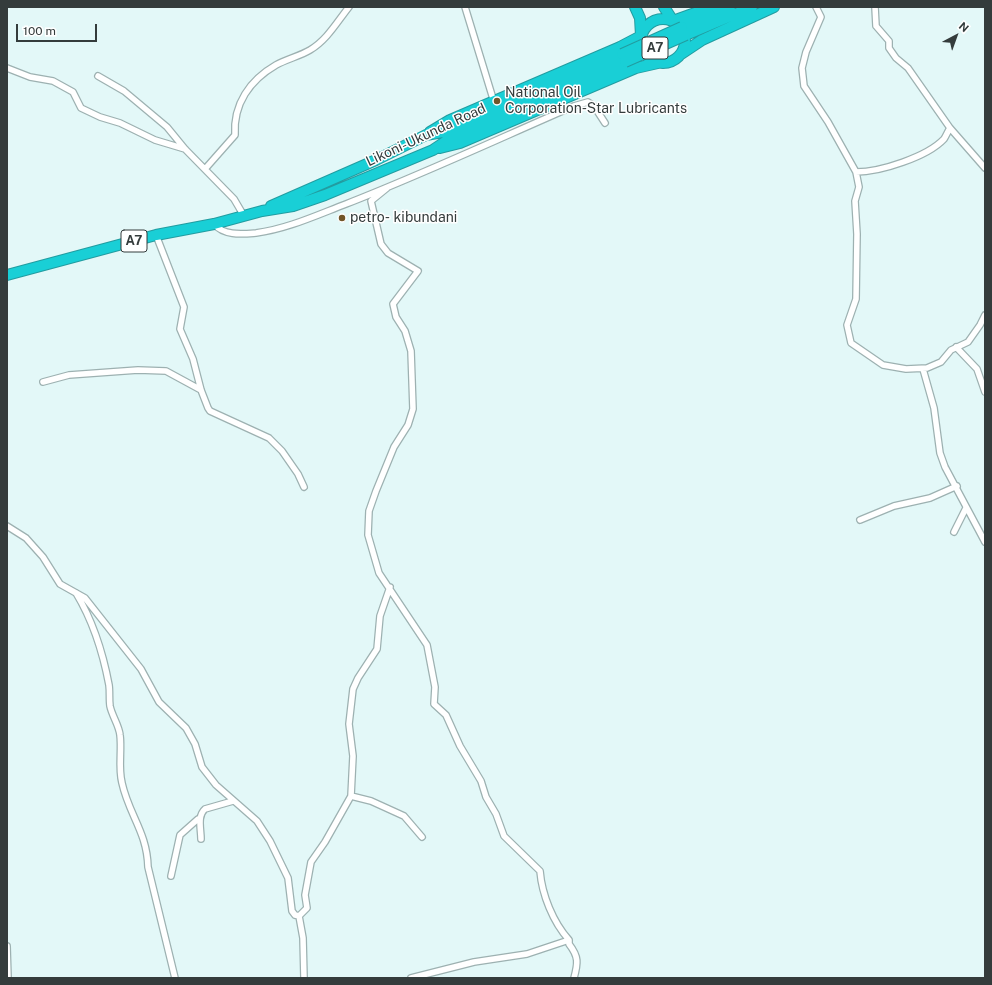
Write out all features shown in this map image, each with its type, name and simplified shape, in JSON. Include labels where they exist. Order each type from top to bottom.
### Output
[{"type":"highway","points":[[636,7],[640,18],[641,44],[644,52],[650,59],[658,63]]},
{"type":"highway","points":[[664,7],[673,21],[680,26],[685,38],[685,47],[681,54]]},
{"type":"highway","points":[[426,135],[450,120],[620,47],[641,36],[645,28],[652,22],[660,19],[673,21],[712,7]]},
{"type":"highway","name":"Likoni-Ukunda Road","points":[[7,275],[156,235],[214,224],[262,211],[293,206],[325,195],[433,150],[450,134],[730,7]]},
{"type":"highway","name":"Likoni-Ukunda Road","points":[[262,211],[292,196],[376,160],[426,135],[450,134],[752,7]]},
{"type":"highway","points":[[433,150],[460,143],[636,68],[670,62],[702,40],[774,7]]},
{"type":"street","points":[[205,169],[235,135],[234,118],[238,107],[251,85],[276,65],[310,50],[324,40],[349,7]]},
{"type":"street","points":[[466,7],[494,102]]},
{"type":"street","points":[[816,7],[821,17],[806,52],[802,68],[804,86],[828,122],[856,172],[859,187],[855,200],[857,234],[856,299],[847,325],[851,343],[883,365],[890,367],[923,369],[937,365],[951,350],[970,340],[985,315]]},
{"type":"street","points":[[875,7],[876,26],[889,42],[889,48],[896,58],[908,68],[950,128],[985,168]]},
{"type":"street","points":[[7,68],[30,77],[53,81],[73,92],[81,108],[100,118],[120,123],[155,140],[185,149]]},
{"type":"street","points":[[98,76],[124,91],[167,127],[185,149],[234,199],[244,216]]},
{"type":"street","points":[[214,224],[219,229],[236,234],[257,233],[286,227],[387,188],[567,109],[588,102],[594,106],[605,123]]},
{"type":"street","points":[[856,172],[868,172],[908,160],[943,139],[950,128]]},
{"type":"street","points":[[387,188],[371,201],[381,244],[388,253],[418,271],[393,304],[396,317],[405,331],[411,351],[412,416],[394,447],[369,511],[369,540],[379,573],[390,587],[395,599],[427,645],[435,687],[434,704],[446,715],[460,746],[481,781],[486,797],[496,814],[504,836],[540,871],[541,888],[547,902],[560,930],[569,940],[569,944],[575,952],[578,965],[574,978]]},
{"type":"street","points":[[156,235],[184,308],[180,329],[193,360],[200,390],[210,410],[269,438],[282,451],[298,474],[304,487]]},
{"type":"street","points":[[956,347],[977,370],[985,392]]},
{"type":"street","points":[[923,369],[934,408],[940,453],[945,467],[957,486],[966,508],[985,542]]},
{"type":"street","points":[[43,382],[69,375],[138,370],[166,371],[200,390]]},
{"type":"street","points":[[860,520],[894,506],[930,498],[957,486]]},
{"type":"street","points":[[954,532],[966,508]]},
{"type":"street","points":[[7,526],[26,538],[43,557],[60,584],[85,598],[141,669],[158,702],[186,728],[195,744],[202,767],[216,785],[232,801],[257,821],[270,841],[288,878],[292,910],[295,915],[299,916]]},
{"type":"street","points":[[299,916],[307,908],[305,895],[311,862],[325,842],[351,796],[353,756],[350,724],[353,689],[358,678],[377,648],[380,616],[390,587]]},
{"type":"street","points":[[76,593],[86,610],[96,634],[109,685],[110,706],[120,734],[119,761],[122,784],[143,834],[148,855],[148,867],[175,978]]},
{"type":"street","points":[[351,796],[371,801],[404,816],[422,837]]},
{"type":"street","points":[[201,839],[200,820],[202,812],[205,809],[232,801]]},
{"type":"street","points":[[171,876],[180,835],[198,819],[200,820]]},
{"type":"street","points":[[299,916],[303,938],[304,978]]},
{"type":"street","points":[[411,978],[474,962],[527,954],[569,940]]},
{"type":"street","points":[[7,946],[8,978]]},
{"type":"place","name":"National Oil Corporation-Star Lubricants","points":[[497,101]]},
{"type":"place","name":"petro- kibundani","points":[[342,218]]}]
